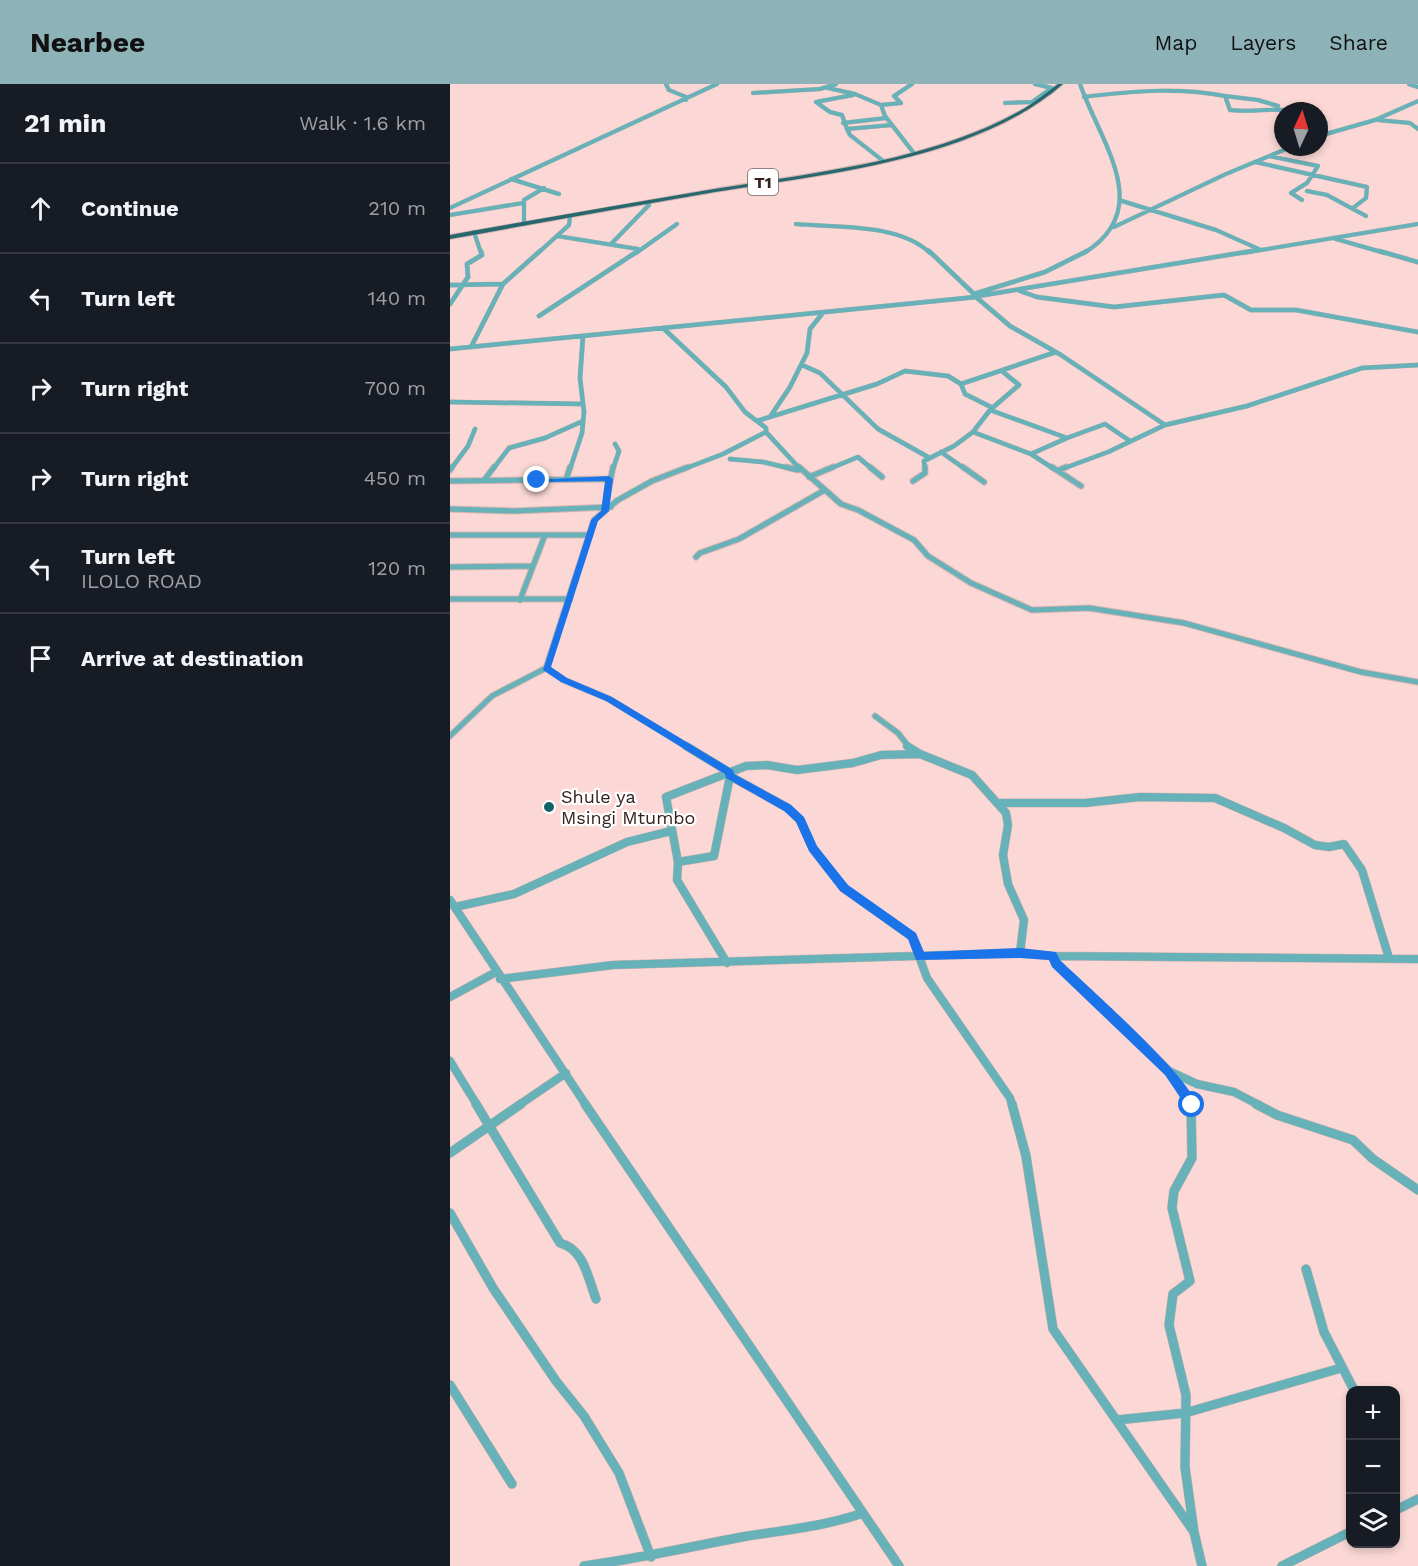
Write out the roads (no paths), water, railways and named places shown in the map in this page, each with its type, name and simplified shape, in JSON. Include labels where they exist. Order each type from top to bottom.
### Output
[{"type":"highway","name":"T1","points":[[450,237],[882,160],[985,129],[1032,106],[1061,84]]},
{"type":"street","points":[[666,84],[669,90],[686,97],[686,100]]},
{"type":"street","points":[[450,208],[717,84]]},
{"type":"street","points":[[828,88],[836,84],[881,105],[901,103],[894,96],[912,84]]},
{"type":"street","points":[[1005,103],[1032,102],[1052,88],[1035,84]]},
{"type":"street","points":[[975,295],[1063,265],[1090,250],[1114,227],[1122,207],[1120,188],[1080,84]]},
{"type":"street","points":[[1409,84],[1418,87]]},
{"type":"street","points":[[753,93],[828,88],[857,93]]},
{"type":"street","points":[[1084,97],[1180,90],[1258,100],[1274,105]]},
{"type":"street","points":[[857,93],[816,101],[822,108],[842,115],[843,123],[850,135],[882,160]]},
{"type":"street","points":[[1225,96],[1230,110],[1254,113],[1274,110]]},
{"type":"street","points":[[1328,133],[1376,119],[1418,101]]},
{"type":"street","points":[[881,105],[886,118],[913,152]]},
{"type":"street","points":[[843,123],[886,118]]},
{"type":"street","points":[[1376,119],[1410,123],[1418,121]]},
{"type":"street","points":[[1410,123],[1418,129]]},
{"type":"street","points":[[847,129],[892,125]]},
{"type":"street","points":[[1114,227],[1125,224],[1150,209],[1274,154]]},
{"type":"street","points":[[1269,156],[1317,165],[1318,169],[1307,183],[1291,193],[1302,200]]},
{"type":"street","points":[[1255,162],[1367,187],[1366,198],[1353,208]]},
{"type":"street","points":[[511,179],[559,194]]},
{"type":"street","points":[[524,224],[524,200],[544,188]]},
{"type":"street","points":[[1307,190],[1327,195],[1366,216]]},
{"type":"street","points":[[1122,201],[1216,230],[1261,250]]},
{"type":"street","points":[[450,215],[523,203]]},
{"type":"street","points":[[611,244],[649,205],[646,203]]},
{"type":"street","points":[[471,347],[503,284],[569,225],[570,216]]},
{"type":"street","points":[[539,316],[552,304],[577,292],[677,224]]},
{"type":"street","points":[[796,224],[897,233],[918,241],[1004,322],[1056,352],[1165,425]]},
{"type":"street","points":[[450,349],[822,314],[1017,290],[1418,224]]},
{"type":"street","points":[[450,304],[460,285],[468,277],[467,264],[482,255],[474,232]]},
{"type":"street","points":[[557,236],[638,249]]},
{"type":"street","points":[[1334,239],[1418,262]]},
{"type":"street","points":[[450,285],[503,284]]},
{"type":"street","points":[[1017,290],[1037,297],[1114,307],[1227,295],[1251,310],[1296,310],[1418,332]]},
{"type":"street","points":[[450,736],[492,696],[546,668],[594,520],[607,508],[652,481],[723,454],[766,430],[770,417],[790,387],[807,353],[810,329],[822,314]]},
{"type":"street","points":[[663,328],[726,387],[745,412],[757,421],[803,472],[823,490],[841,504],[858,510],[914,540],[928,556],[971,584],[1032,610],[1089,608],[1184,623],[1361,672],[1418,681]]},
{"type":"street","points":[[566,480],[584,422],[580,378],[583,336]]},
{"type":"street","points":[[961,384],[1056,352]]},
{"type":"street","points":[[802,364],[820,373],[878,429],[928,458]]},
{"type":"street","points":[[1059,470],[1165,425],[1247,406],[1362,368],[1418,365]]},
{"type":"street","points":[[757,421],[876,384],[905,371],[948,376],[961,384],[965,394],[991,409],[1019,421],[1043,425],[1067,438]]},
{"type":"street","points":[[913,481],[925,473],[923,463],[928,458],[973,432],[991,409],[1019,385],[1002,371]]},
{"type":"street","points":[[450,402],[583,404]]},
{"type":"street","points":[[485,480],[509,448],[545,438],[584,422]]},
{"type":"street","points":[[1032,454],[1103,424],[1130,441]]},
{"type":"street","points":[[450,470],[468,446],[475,429]]},
{"type":"street","points":[[973,432],[1032,454],[1081,486]]},
{"type":"street","points":[[607,508],[609,479],[619,451],[615,444]]},
{"type":"street","points":[[941,452],[984,482]]},
{"type":"street","points":[[809,477],[858,457],[882,477]]},
{"type":"street","points":[[730,459],[763,462],[803,472]]},
{"type":"street","points":[[450,481],[609,479]]},
{"type":"street","points":[[696,557],[700,553],[739,538],[823,490]]},
{"type":"street","points":[[450,510],[514,511],[607,508]]},
{"type":"street","points":[[520,600],[545,535]]},
{"type":"street","points":[[450,536],[590,535]]},
{"type":"street","points":[[450,567],[532,566]]},
{"type":"street","points":[[450,599],[570,599]]},
{"type":"street","points":[[546,668],[564,680],[609,699],[788,808],[800,820],[813,849],[844,888],[912,937],[927,978],[1010,1098],[1026,1156],[1053,1329],[1194,1532]]},
{"type":"street","points":[[875,716],[898,733],[906,745],[920,754],[972,776],[1006,813],[1008,825],[1003,855],[1008,884],[1024,920],[1020,953]]},
{"type":"street","points":[[727,963],[686,891],[676,880],[678,862],[666,797],[746,766],[767,765],[797,770],[853,764],[881,755],[920,754]]},
{"type":"street","points":[[678,862],[714,856],[729,774]]},
{"type":"street","points":[[999,803],[1085,803],[1140,797],[1215,798],[1284,828],[1315,846],[1329,847],[1344,844],[1362,870],[1389,958]]},
{"type":"street","points":[[671,831],[627,842],[514,894],[452,904],[498,976],[899,1566]]},
{"type":"street","points":[[450,998],[498,976],[613,965],[1020,953],[1052,956],[1418,959]]},
{"type":"street","points":[[1052,956],[1056,964],[1169,1071],[1192,1105],[1192,1158],[1174,1191],[1172,1208],[1190,1281],[1173,1294],[1169,1325],[1186,1395],[1185,1467],[1194,1532],[1202,1566]]},
{"type":"street","points":[[450,1061],[555,1236],[560,1243],[571,1246],[581,1259],[596,1299]]},
{"type":"street","points":[[1169,1071],[1197,1084],[1234,1092],[1277,1115],[1353,1140],[1373,1159],[1410,1187],[1418,1190]]},
{"type":"street","points":[[450,1153],[566,1073]]},
{"type":"street","points":[[450,1213],[492,1288],[556,1381],[584,1416],[619,1473],[651,1557]]},
{"type":"street","points":[[1306,1269],[1315,1305],[1341,1368],[1352,1386]]},
{"type":"street","points":[[1117,1420],[1130,1415],[1156,1418],[1184,1414],[1263,1391],[1291,1380],[1341,1368]]},
{"type":"street","points":[[450,1385],[512,1484]]},
{"type":"street","points":[[1400,1508],[1418,1499]]},
{"type":"street","points":[[584,1566],[651,1557],[840,1521],[863,1513]]},
{"type":"street","points":[[1282,1566],[1346,1534]]},
{"type":"place","name":"Shule ya Msingi Mtumbo","points":[[549,807]]}]
